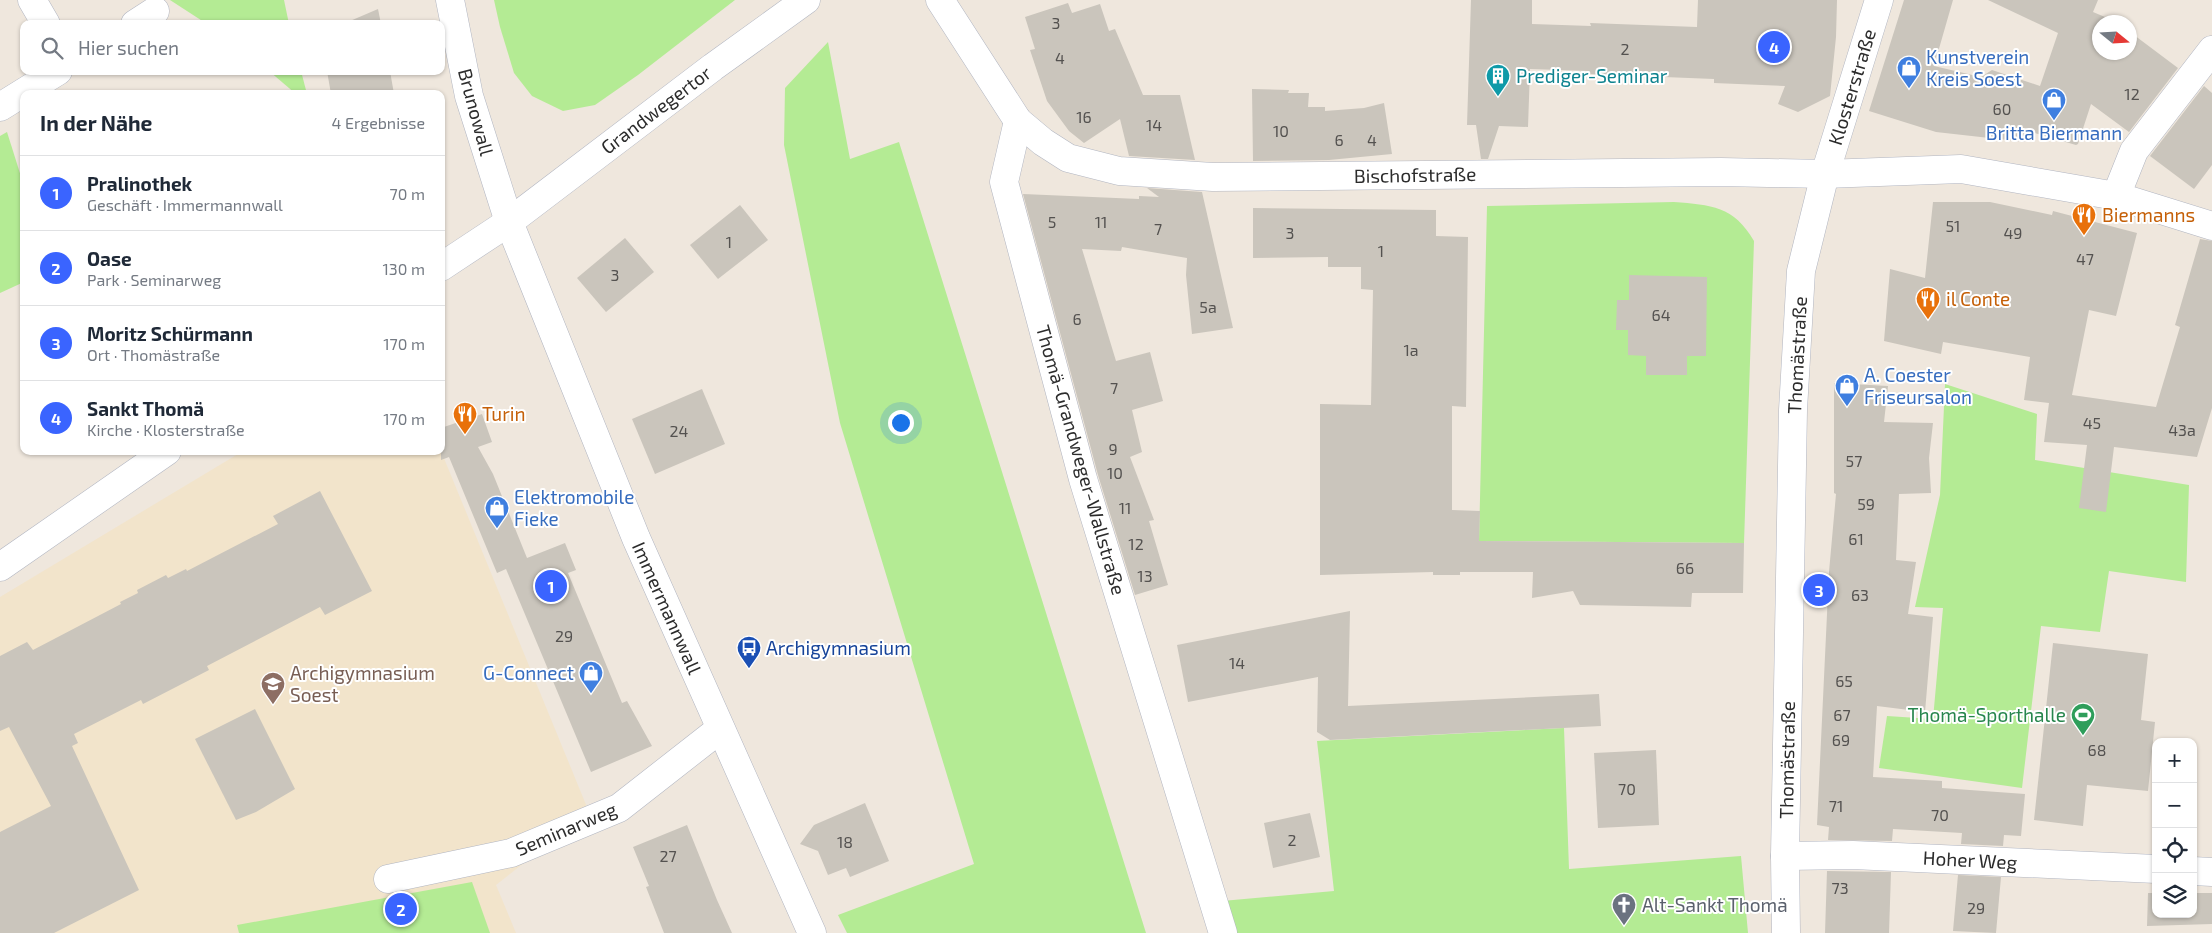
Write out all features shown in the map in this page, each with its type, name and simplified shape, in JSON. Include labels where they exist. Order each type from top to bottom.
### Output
[{"type":"street","points":[[32,0],[44,20]]},
{"type":"street","name":"Brunowall","points":[[450,0],[469,96],[509,222]]},
{"type":"street","name":"Grandwegertor","points":[[445,265],[509,222],[712,67],[806,0]]},
{"type":"street","points":[[940,0],[1018,121]]},
{"type":"street","name":"Klosterstraße","points":[[1825,174],[1879,0]]},
{"type":"street","points":[[2116,196],[2134,151],[2212,50]]},
{"type":"street","points":[[27,90],[52,75]]},
{"type":"street","points":[[0,107],[20,95]]},
{"type":"street","name":"Bischofstraße","points":[[1018,121],[1043,142],[1068,158],[1129,172],[1213,177],[1711,172],[1825,174]]},
{"type":"street","name":"Thomä-Grandweger-Wallstraße","points":[[1018,121],[1004,182],[1083,479],[1223,933]]},
{"type":"street","points":[[1825,174],[1961,169],[2116,196],[2212,226]]},
{"type":"street","name":"Thomästraße","points":[[1786,933],[1785,856],[1793,410],[1801,271],[1825,174]]},
{"type":"street","name":"Immermannwall","points":[[509,222],[636,538],[812,933]]},
{"type":"street","points":[[0,567],[161,455]]},
{"type":"street","name":"Seminarweg","points":[[388,879],[511,853],[619,808],[720,729]]},
{"type":"street","name":"Hoher Weg","points":[[1785,856],[1853,855],[2152,869]]},
{"type":"street","points":[[2197,871],[2212,872]]},
{"type":"shaded area","name":"Archigymnasium Soest","points":[[236,455],[443,455],[589,812],[496,885],[516,933],[0,933],[0,597]]},
{"type":"green space","points":[[170,0],[284,0],[288,20],[201,20]]},
{"type":"green space","points":[[494,0],[735,0],[638,75],[595,105],[563,111],[532,96],[514,73]]},
{"type":"green space","points":[[828,42],[850,159],[899,142],[1146,933],[847,933],[838,915],[974,864],[840,423],[784,145],[785,88]]},
{"type":"green space","points":[[274,75],[302,75],[306,90],[291,90]]},
{"type":"green space","points":[[7,132],[20,173],[20,284],[0,293],[0,136]]},
{"type":"green space","points":[[1674,202],[1710,206],[1730,214],[1746,229],[1754,241],[1744,543],[1479,541],[1487,206]]},
{"type":"green space","points":[[1945,384],[2037,414],[2035,460],[2189,485],[2186,582],[2109,571],[2100,632],[2041,626],[2022,788],[1879,768],[1887,716],[1933,719],[1943,608],[1915,607],[1940,495]]},
{"type":"green space","points":[[1564,728],[1569,869],[1741,856],[1748,933],[1233,933],[1222,901],[1334,891],[1317,741]]},
{"type":"green space","points":[[472,882],[490,933],[239,933],[237,925]]},
{"type":"building","points":[[1471,0],[1532,0],[1532,24],[1591,26],[1590,23],[1697,27],[1698,0],[1837,0],[1836,37],[1830,96],[1798,112],[1778,104],[1785,86],[1714,83],[1714,79],[1589,74],[1589,71],[1530,69],[1528,127],[1499,126],[1488,159],[1481,159],[1476,125],[1467,125]]},
{"type":"building","points":[[1904,0],[1953,0],[1934,66],[1981,77],[1992,70],[2040,86],[2058,33],[1988,0],[2098,0],[2093,12],[2100,15],[2092,15],[2092,60],[2137,60],[2137,37],[2178,68],[2129,132],[2091,104],[2078,144],[2076,145],[2028,131],[2025,142],[1936,132],[1869,111]]},
{"type":"building","points":[[1068,3],[1072,13],[1100,4],[1109,31],[1115,29],[1143,95],[1180,95],[1195,160],[1129,156],[1120,119],[1084,143],[1069,131],[1047,101],[1030,50],[1035,49],[1025,17]]},
{"type":"building","points":[[378,9],[380,20],[352,20]]},
{"type":"building","points":[[328,75],[391,75],[393,90],[330,90]]},
{"type":"building","points":[[2204,86],[2212,93],[2212,165],[2194,189],[2150,156]]},
{"type":"building","points":[[1252,89],[1289,90],[1288,93],[1309,93],[1308,107],[1325,107],[1325,111],[1364,108],[1384,103],[1392,154],[1329,160],[1253,161]]},
{"type":"building","points":[[1147,188],[1202,192],[1233,328],[1192,334],[1186,275],[1187,258],[1122,247],[1121,251],[1082,249],[1116,361],[1150,352],[1163,401],[1132,410],[1142,452],[1130,457],[1154,520],[1149,521],[1168,585],[1135,595],[1098,475],[1023,194],[1139,199],[1139,196],[1159,197]]},
{"type":"building","points":[[1933,202],[1990,202],[2052,215],[2053,211],[2137,233],[2116,316],[2089,310],[2072,395],[2156,407],[2180,327],[2175,325],[2200,239],[2212,241],[2212,408],[2197,457],[2114,447],[2106,512],[2079,508],[2087,445],[2044,442],[2049,403],[2024,400],[2030,357],[1943,342],[1941,354],[1884,341],[1890,269],[1925,278]]},
{"type":"building","points":[[740,205],[768,240],[718,279],[690,245]]},
{"type":"building","points":[[1253,208],[1436,210],[1436,236],[1468,237],[1466,407],[1452,406],[1452,510],[1480,511],[1479,541],[1744,543],[1743,593],[1692,593],[1691,607],[1580,605],[1573,591],[1532,598],[1533,572],[1460,572],[1460,575],[1433,575],[1433,572],[1320,575],[1320,404],[1371,405],[1373,290],[1361,289],[1361,267],[1328,267],[1328,257],[1253,258]]},
{"type":"building","points":[[625,238],[654,272],[606,312],[577,278]]},
{"type":"building","points":[[1629,275],[1707,277],[1706,356],[1687,356],[1687,375],[1646,375],[1646,356],[1628,355],[1628,330],[1616,330],[1617,300],[1629,300]]},
{"type":"building","points":[[1834,383],[1888,386],[1884,422],[1933,423],[1929,458],[1931,493],[1899,494],[1896,560],[1916,562],[1908,614],[1933,617],[1925,712],[1877,706],[1873,777],[1942,781],[1942,788],[2025,794],[2021,836],[2004,835],[2003,846],[1961,844],[1962,833],[1893,829],[1892,841],[1828,840],[1829,827],[1817,825],[1829,572],[1836,494],[1834,493]]},
{"type":"building","points":[[702,389],[725,444],[655,474],[632,419]]},
{"type":"building","points":[[482,414],[492,442],[478,447],[493,474],[527,558],[565,543],[576,570],[568,573],[622,703],[627,701],[652,746],[591,772],[506,569],[497,573],[449,457],[441,460],[441,455],[445,455],[445,427]]},
{"type":"building","points":[[320,491],[372,591],[325,615],[320,607],[207,666],[209,670],[143,704],[141,700],[74,734],[78,743],[72,746],[139,890],[54,933],[0,933],[0,832],[51,806],[9,727],[0,731],[0,656],[27,642],[33,650],[121,604],[120,602],[138,593],[137,590],[166,575],[168,578],[186,569],[187,571],[278,524],[273,516]]},
{"type":"building","points":[[1350,611],[1348,706],[1599,694],[1601,726],[1330,740],[1317,732],[1318,677],[1188,702],[1177,645]]},
{"type":"building","points":[[2053,643],[2148,654],[2141,720],[2155,722],[2148,791],[2087,785],[2083,826],[2034,820]]},
{"type":"building","points":[[255,709],[295,789],[256,812],[236,820],[195,739]]},
{"type":"building","points":[[1656,750],[1659,825],[1598,828],[1594,753]]},
{"type":"building","points":[[865,803],[889,861],[850,877],[846,868],[828,875],[818,851],[800,844],[814,825]]},
{"type":"building","points":[[1310,813],[1320,857],[1273,868],[1264,823]]},
{"type":"building","points":[[687,825],[732,933],[664,933],[646,887],[649,886],[633,847]]},
{"type":"building","points":[[1827,871],[1891,872],[1889,933],[1825,933]]},
{"type":"building","points":[[1958,875],[2001,877],[1996,933],[1953,931]]},
{"type":"building","points":[[2148,893],[2152,893],[2152,918],[2197,918],[2197,893],[2212,893],[2212,924],[2147,926]]},
{"type":"place","name":"Sankt Thomä","points":[[1774,47]]},
{"type":"place","name":"Kunstverein Kreis Soest","points":[[1909,89]]},
{"type":"place","name":"Prediger-Seminar","points":[[1498,97]]},
{"type":"place","name":"Britta Biermann","points":[[2054,121]]},
{"type":"place","name":"Biermanns","points":[[2084,236]]},
{"type":"place","name":"il Conte","points":[[1928,320]]},
{"type":"place","name":"A. Coester Friseursalon","points":[[1847,407]]},
{"type":"place","name":"Turin","points":[[465,435]]},
{"type":"place","name":"Elektromobile Fieke","points":[[497,529]]},
{"type":"place","name":"Pralinothek","points":[[551,586]]},
{"type":"place","name":"Moritz Schürmann","points":[[1819,590]]},
{"type":"place","name":"Archigymnasium","points":[[749,669]]},
{"type":"place","name":"G-Connect","points":[[591,694]]},
{"type":"place","name":"Archigymnasium Soest","points":[[273,705]]},
{"type":"place","name":"Thomä-Sporthalle","points":[[2083,736]]},
{"type":"place","name":"Oase","points":[[401,909]]},
{"type":"place","name":"Alt-Sankt Thomä","points":[[1624,926]]}]
